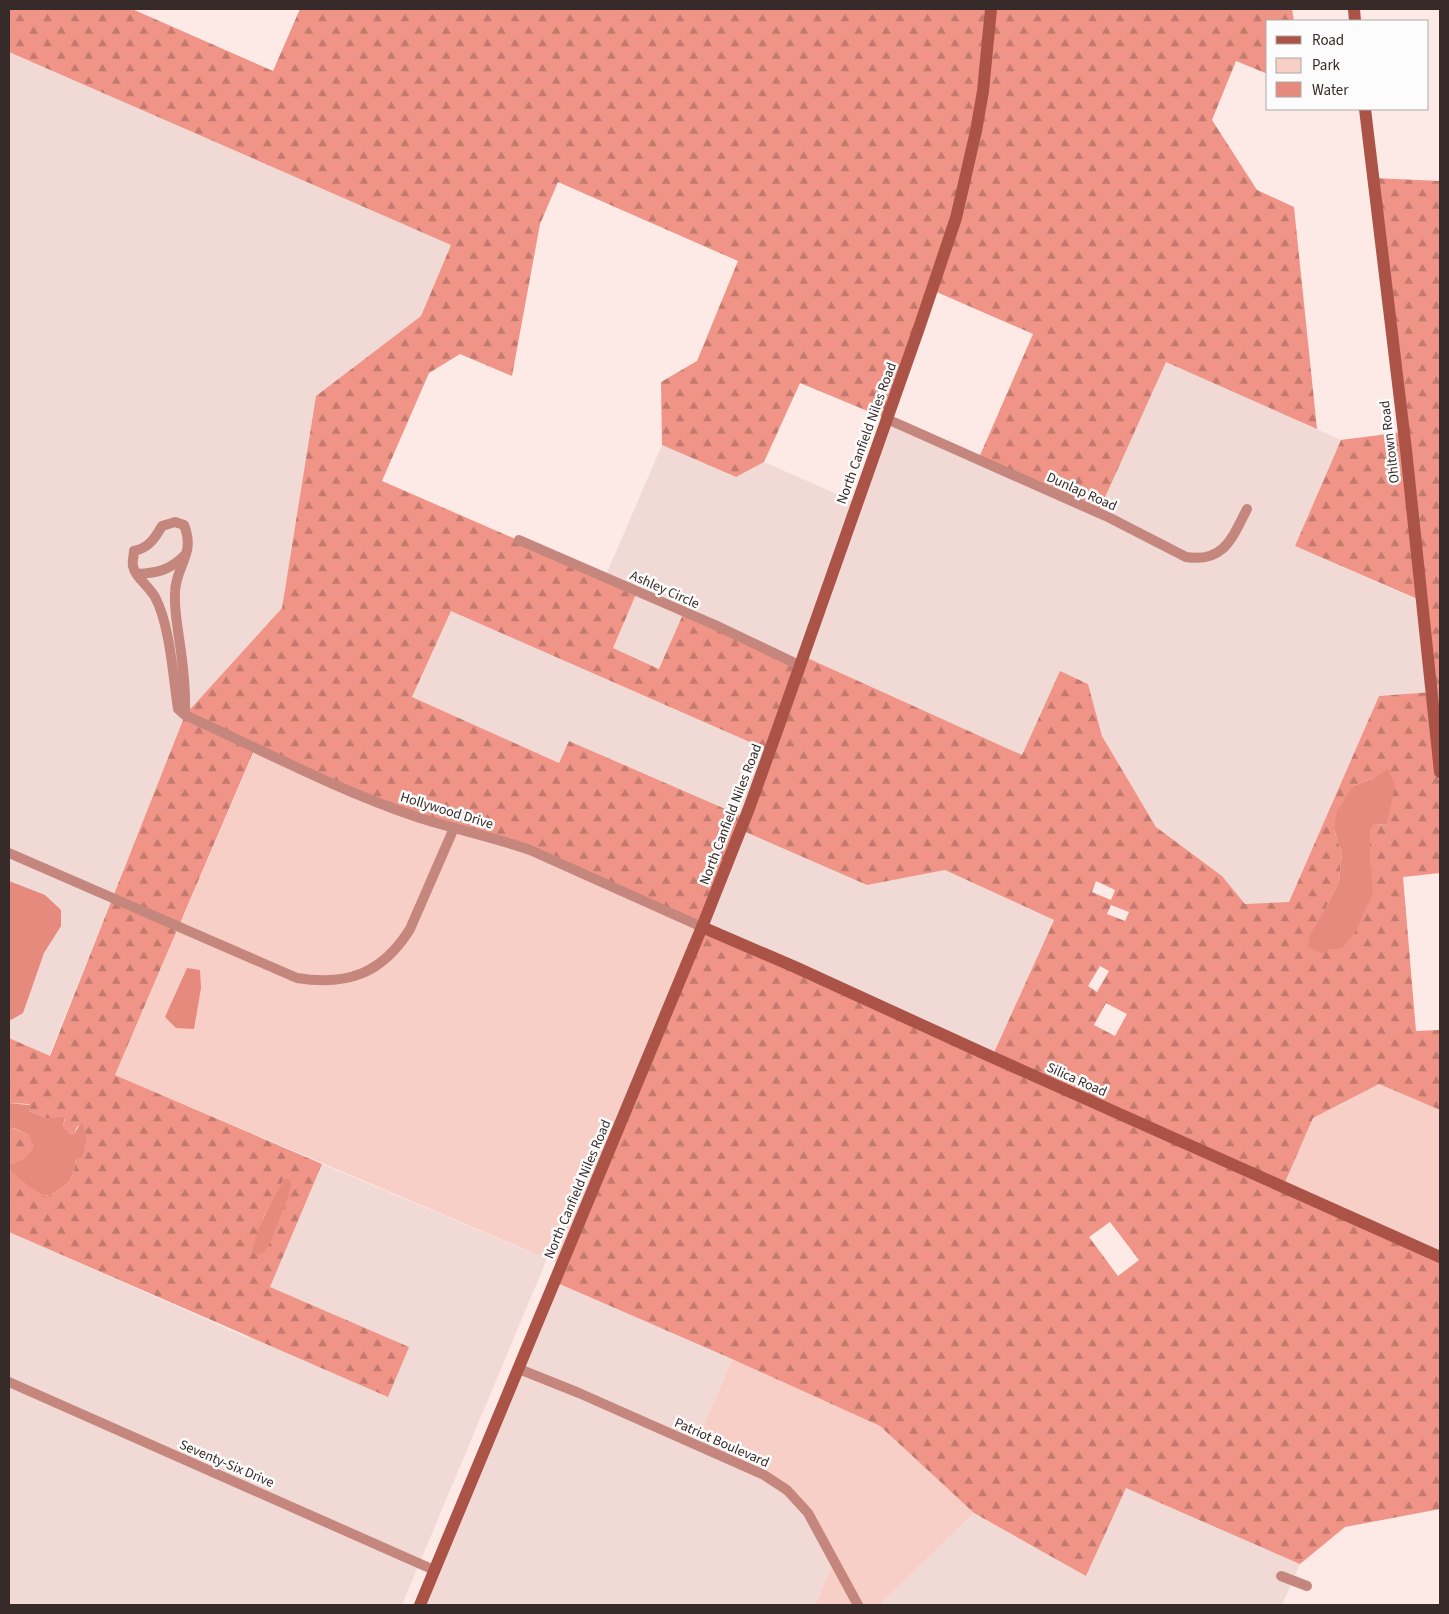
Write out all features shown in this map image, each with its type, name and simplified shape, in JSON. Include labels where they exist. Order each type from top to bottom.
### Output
[{"type":"main road","name":"North Canfield Niles Road","points":[[420,1605],[702,927],[748,811],[887,419],[946,247],[963,191],[983,91],[991,9]]},
{"type":"main road","name":"Ohltown Road","points":[[1365,110],[1407,460],[1440,772]]},
{"type":"main road","name":"Silica Road","points":[[702,927],[1440,1257]]},
{"type":"street","name":"Dunlap Road","points":[[887,419],[1110,518],[1186,557],[1198,559],[1210,557],[1225,548],[1247,509]]},
{"type":"street","points":[[175,522],[184,525],[189,541],[175,591],[176,616],[186,686],[186,716],[178,709],[162,614],[154,595],[137,574],[132,563],[134,551],[143,549],[149,544],[162,526],[175,522]]},
{"type":"street","name":"Ashley Circle","points":[[519,540],[715,625],[799,665]]},
{"type":"street","points":[[137,574],[158,573],[178,562],[187,553]]},
{"type":"street","name":"Hollywood Drive","points":[[186,716],[371,800],[416,817],[505,841],[530,850],[702,927]]},
{"type":"street","points":[[9,852],[297,978],[337,981],[367,972],[380,964],[401,943],[410,929],[454,828]]},
{"type":"street","name":"Patriot Boulevard","points":[[518,1369],[579,1393],[756,1472],[780,1485],[808,1513],[858,1605]]},
{"type":"street","name":"Seventy-Six Drive","points":[[9,1382],[434,1570]]},
{"type":"street","points":[[1281,1576],[1307,1586]]},
{"type":"shaded area","points":[[9,52],[451,245],[421,316],[316,396],[282,608],[185,716],[49,1056],[9,1038]]},
{"type":"shaded area","points":[[1166,361],[1341,440],[1295,546],[1422,602],[1432,692],[1379,696],[1289,902],[1245,904],[1222,876],[1156,827],[1102,736],[1088,684],[1060,672],[1022,755],[803,656],[799,665],[684,613],[660,669],[613,648],[637,592],[605,577],[662,445],[735,477],[764,462],[857,503],[887,419],[1098,513]]},
{"type":"shaded area","points":[[451,611],[770,751],[746,818],[569,741],[559,763],[412,697]]},
{"type":"shaded area","points":[[741,830],[866,885],[945,870],[1054,920],[992,1057],[702,927]]},
{"type":"shaded area","points":[[322,1164],[547,1259],[402,1605],[9,1605],[9,1232],[248,1338]]},
{"type":"shaded area","points":[[555,1282],[732,1359],[696,1445],[764,1475],[796,1499],[834,1561],[815,1605],[427,1605],[434,1570]]},
{"type":"shaded area","points":[[1126,1487],[1300,1564],[1282,1605],[879,1605],[974,1513],[1086,1576]]},
{"type":"green space","points":[[9,9],[132,9],[273,71],[300,9],[1292,9],[1294,20],[1266,20],[1266,73],[1236,61],[1212,120],[1257,190],[1294,207],[1317,429],[1166,362],[1098,513],[978,460],[1033,334],[932,290],[887,419],[800,383],[764,462],[736,477],[662,445],[661,382],[697,361],[738,261],[558,182],[540,224],[512,376],[460,354],[429,373],[382,481],[637,592],[613,648],[659,669],[684,612],[799,665],[803,656],[1022,755],[1060,671],[1088,684],[1102,736],[1156,827],[1222,876],[1245,904],[1289,902],[1379,696],[1432,692],[1422,601],[1295,546],[1341,440],[1403,432],[1373,178],[1440,181],[1440,873],[1403,877],[1416,1031],[1440,1030],[1440,1110],[1379,1084],[1313,1118],[1283,1187],[1440,1257],[1440,1509],[1345,1527],[1300,1564],[1126,1488],[1086,1576],[974,1513],[880,1426],[555,1282],[702,927],[530,850],[416,817],[255,748],[115,1075],[322,1164],[270,1287],[409,1347],[388,1397],[9,1232],[9,1127],[31,1135],[33,1148],[23,1159],[11,1165],[21,1179],[46,1196],[56,1192],[69,1182],[76,1159],[81,1157],[86,1141],[82,1124],[77,1127],[74,1134],[67,1133],[63,1126],[65,1118],[46,1118],[29,1111],[29,1104],[9,1103],[9,1038],[50,1056],[185,715],[282,608],[316,396],[421,316],[451,245],[9,52]],"holes":[[[451,611],[770,751],[746,818],[569,741],[559,763],[412,697]],[[1374,778],[1387,824],[1374,825],[1370,831],[1370,859],[1341,949],[1330,949],[1326,908],[1339,881],[1342,853],[1334,829],[1353,786]],[[741,830],[867,885],[945,870],[1054,920],[992,1057],[702,927]],[[1096,881],[1115,890],[1111,900],[1092,892]],[[1111,905],[1129,912],[1125,921],[1107,914]],[[1100,966],[1109,971],[1097,992],[1088,986]],[[1106,1003],[1127,1014],[1115,1036],[1094,1025]],[[284,1179],[292,1187],[283,1207],[252,1251],[264,1216]],[[1110,1222],[1139,1260],[1118,1276],[1089,1237]]]},
{"type":"green space","points":[[256,747],[505,841],[702,927],[562,1265],[115,1075]]},
{"type":"green space","points":[[1379,1084],[1440,1110],[1440,1257],[1283,1187],[1313,1118]]},
{"type":"green space","points":[[732,1359],[880,1426],[974,1513],[879,1605],[815,1605],[834,1561],[817,1528],[787,1490],[696,1445]]},
{"type":"water","points":[[1388,769],[1395,785],[1387,824],[1374,825],[1370,831],[1373,892],[1356,931],[1341,949],[1330,949],[1324,954],[1308,947],[1310,935],[1339,881],[1342,853],[1334,829],[1337,811],[1353,786],[1374,778]]},
{"type":"water","points":[[9,881],[45,895],[61,910],[61,926],[44,953],[23,1013],[11,1020],[9,1019]]},
{"type":"water","points":[[187,968],[200,970],[201,988],[194,1029],[176,1028],[165,1017]]},
{"type":"water","points":[[9,1103],[29,1105],[29,1111],[46,1118],[65,1117],[63,1126],[68,1133],[74,1134],[81,1123],[83,1124],[86,1141],[81,1158],[76,1159],[69,1182],[49,1196],[34,1189],[11,1171],[10,1165],[23,1159],[33,1148],[30,1135],[14,1128],[9,1128]]},
{"type":"water","points":[[284,1179],[290,1180],[292,1187],[269,1245],[264,1253],[254,1254],[252,1251],[261,1223]]}]
